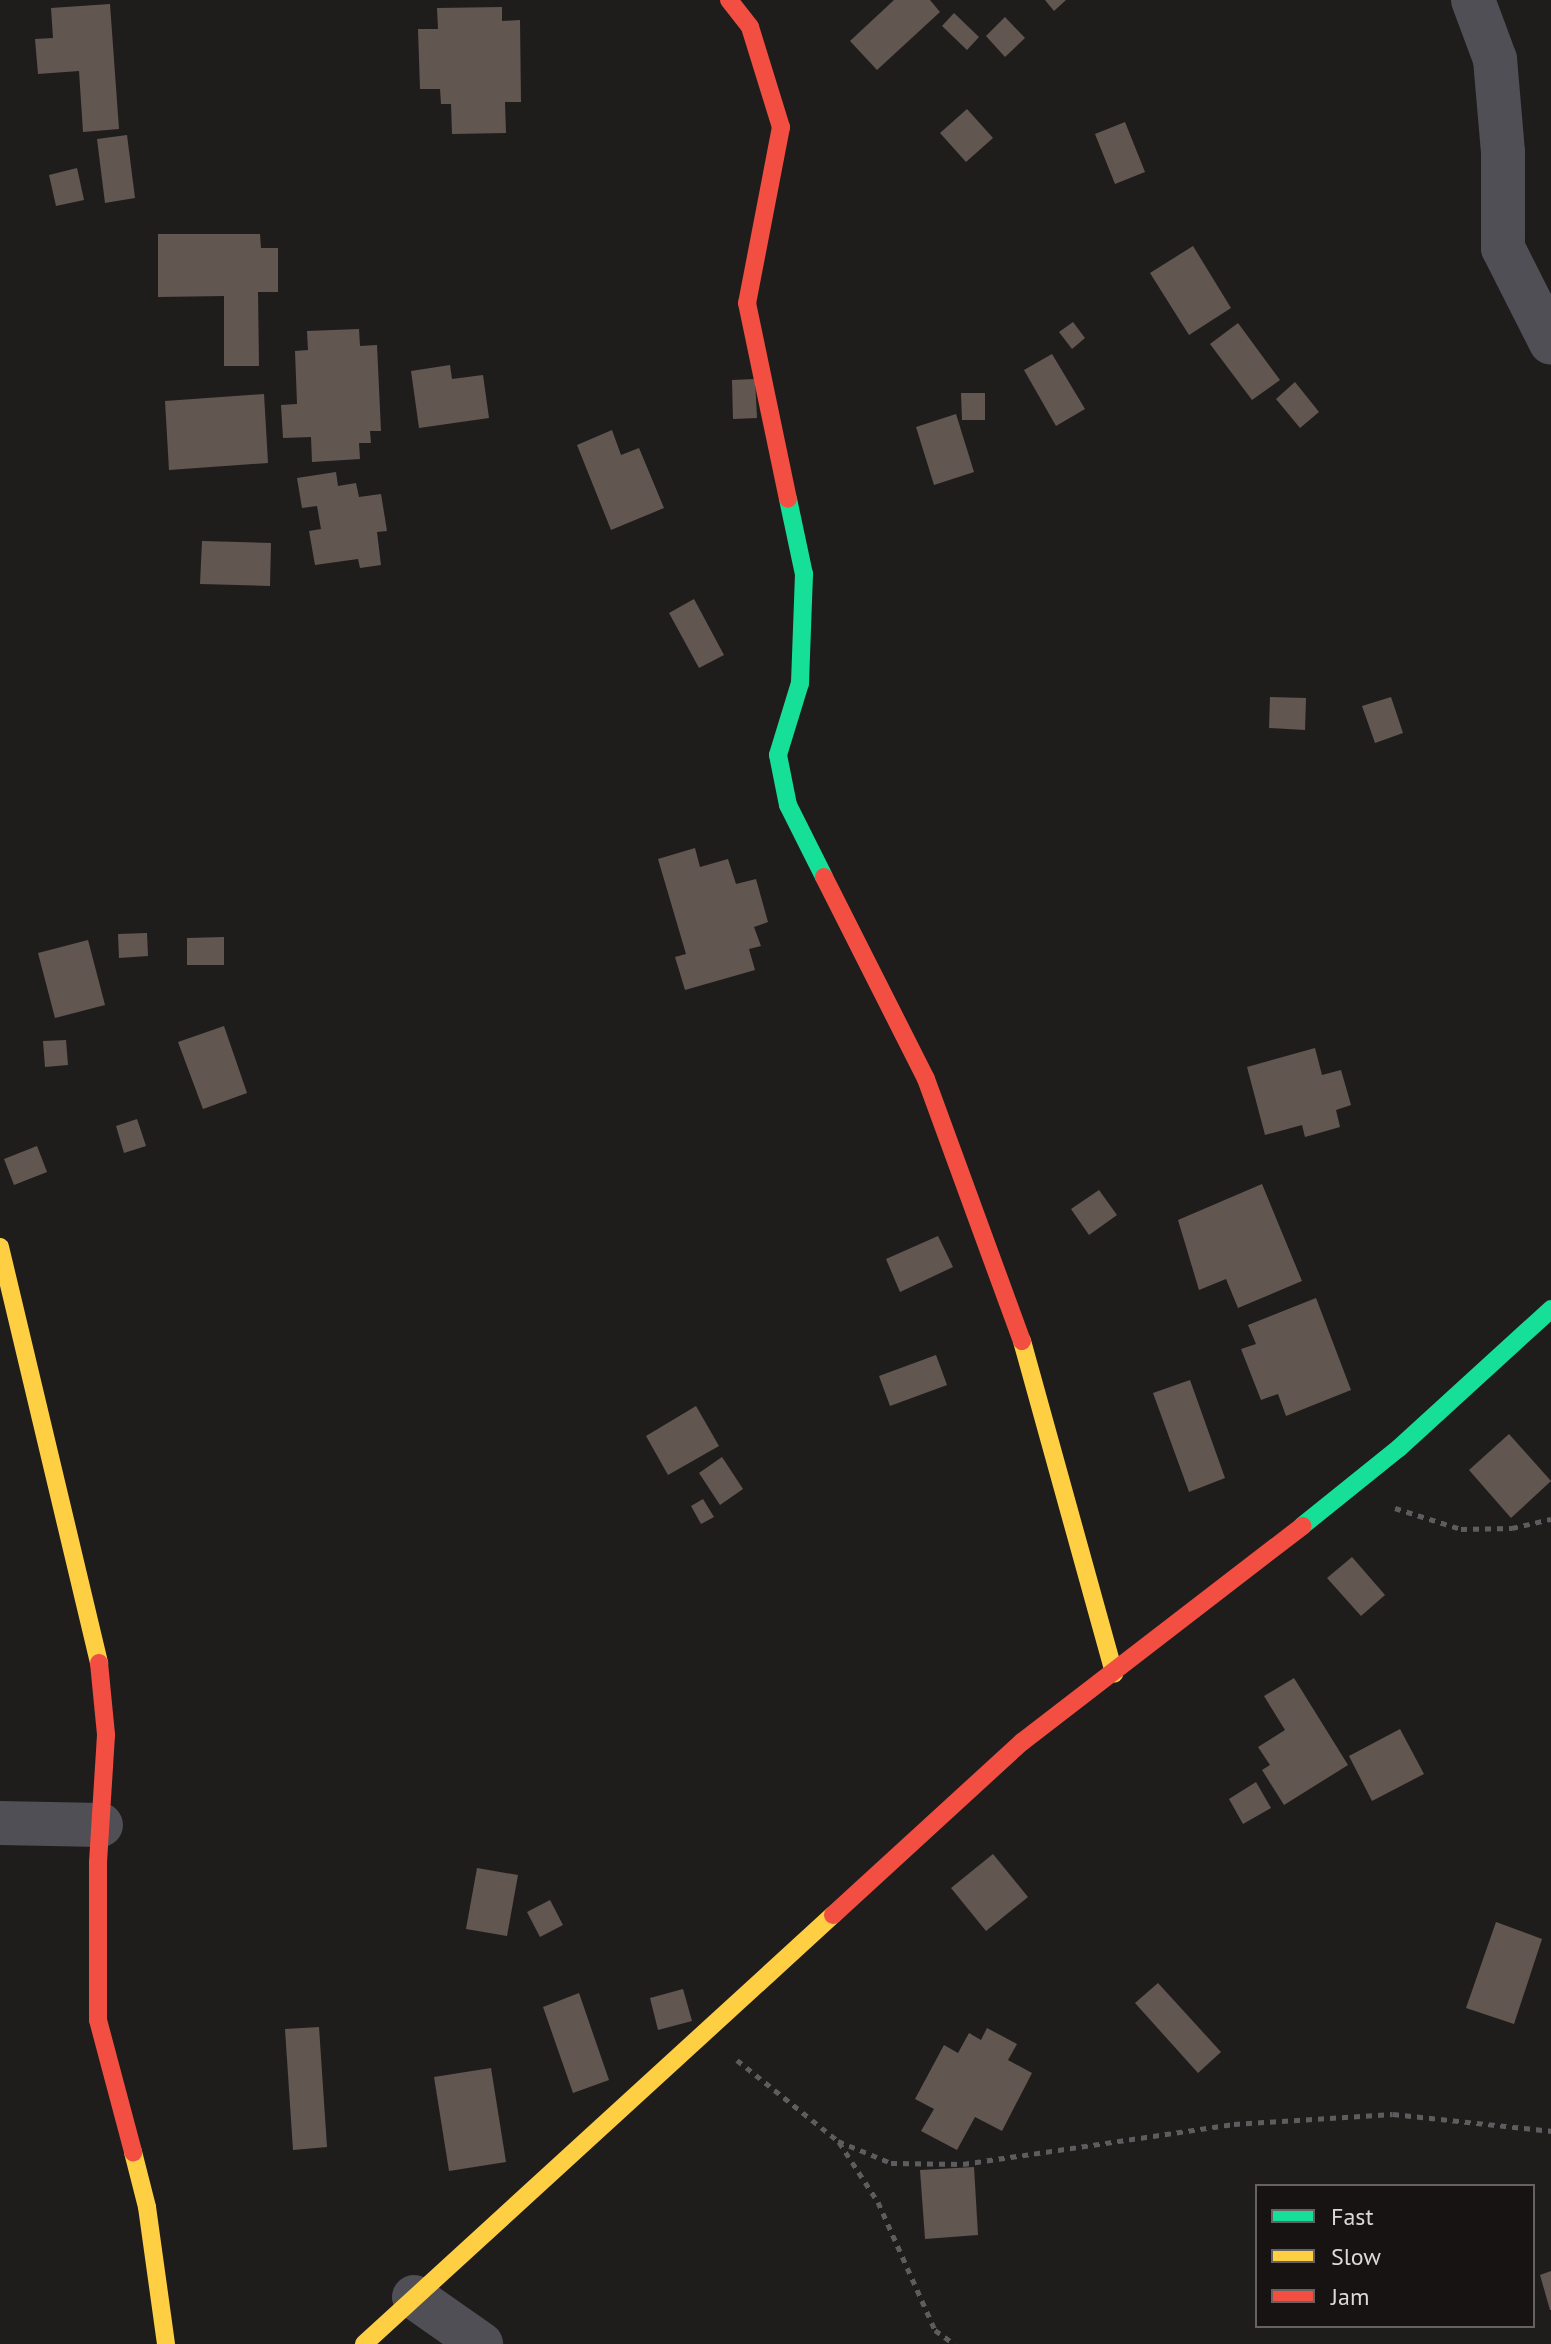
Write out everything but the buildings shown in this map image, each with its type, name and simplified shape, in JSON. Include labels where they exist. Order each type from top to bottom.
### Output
[{"type":"street","points":[[729,0],[750,27],[781,127],[747,303],[804,574],[800,683],[778,755],[788,805],[926,1079],[1009,1294],[1114,1673]]},
{"type":"street","points":[[1473,0],[1495,59],[1503,152],[1503,248],[1551,343]]},
{"type":"street","points":[[0,1247],[91,1614],[106,1735],[101,1825],[98,2020],[147,2207],[166,2344]]},
{"type":"street","points":[[364,2344],[1022,1742],[1339,1497],[1551,1309]]},
{"type":"street","points":[[0,1823],[101,1825]]},
{"type":"street","points":[[414,2297],[481,2344]]},
{"type":"path","points":[[1339,1497],[1403,1509],[1461,1529],[1512,1528],[1551,1519]]},
{"type":"path","points":[[702,2032],[838,2141],[891,2163],[963,2164],[1234,2124],[1393,2114],[1551,2131]]},
{"type":"path","points":[[838,2141],[878,2202],[935,2330],[954,2344]]},
{"type":"traffic: fast","points":[[788,499],[804,574],[800,683],[778,755],[788,805],[824,877]]},
{"type":"traffic: fast","points":[[1302,1526],[1399,1448],[1551,1309]]},
{"type":"traffic: slow","points":[[0,1247],[99,1663]]},
{"type":"traffic: slow","points":[[1022,1341],[1114,1673]]},
{"type":"traffic: slow","points":[[364,2344],[833,1915]]},
{"type":"traffic: slow","points":[[133,2152],[147,2207],[166,2344]]},
{"type":"traffic: jam","points":[[729,0],[750,27],[781,127],[747,303],[788,499]]},
{"type":"traffic: jam","points":[[824,877],[926,1079],[1022,1341]]},
{"type":"traffic: jam","points":[[833,1915],[1022,1742],[1302,1526]]},
{"type":"traffic: jam","points":[[99,1663],[106,1735],[98,1863],[98,2020],[133,2152]]}]
